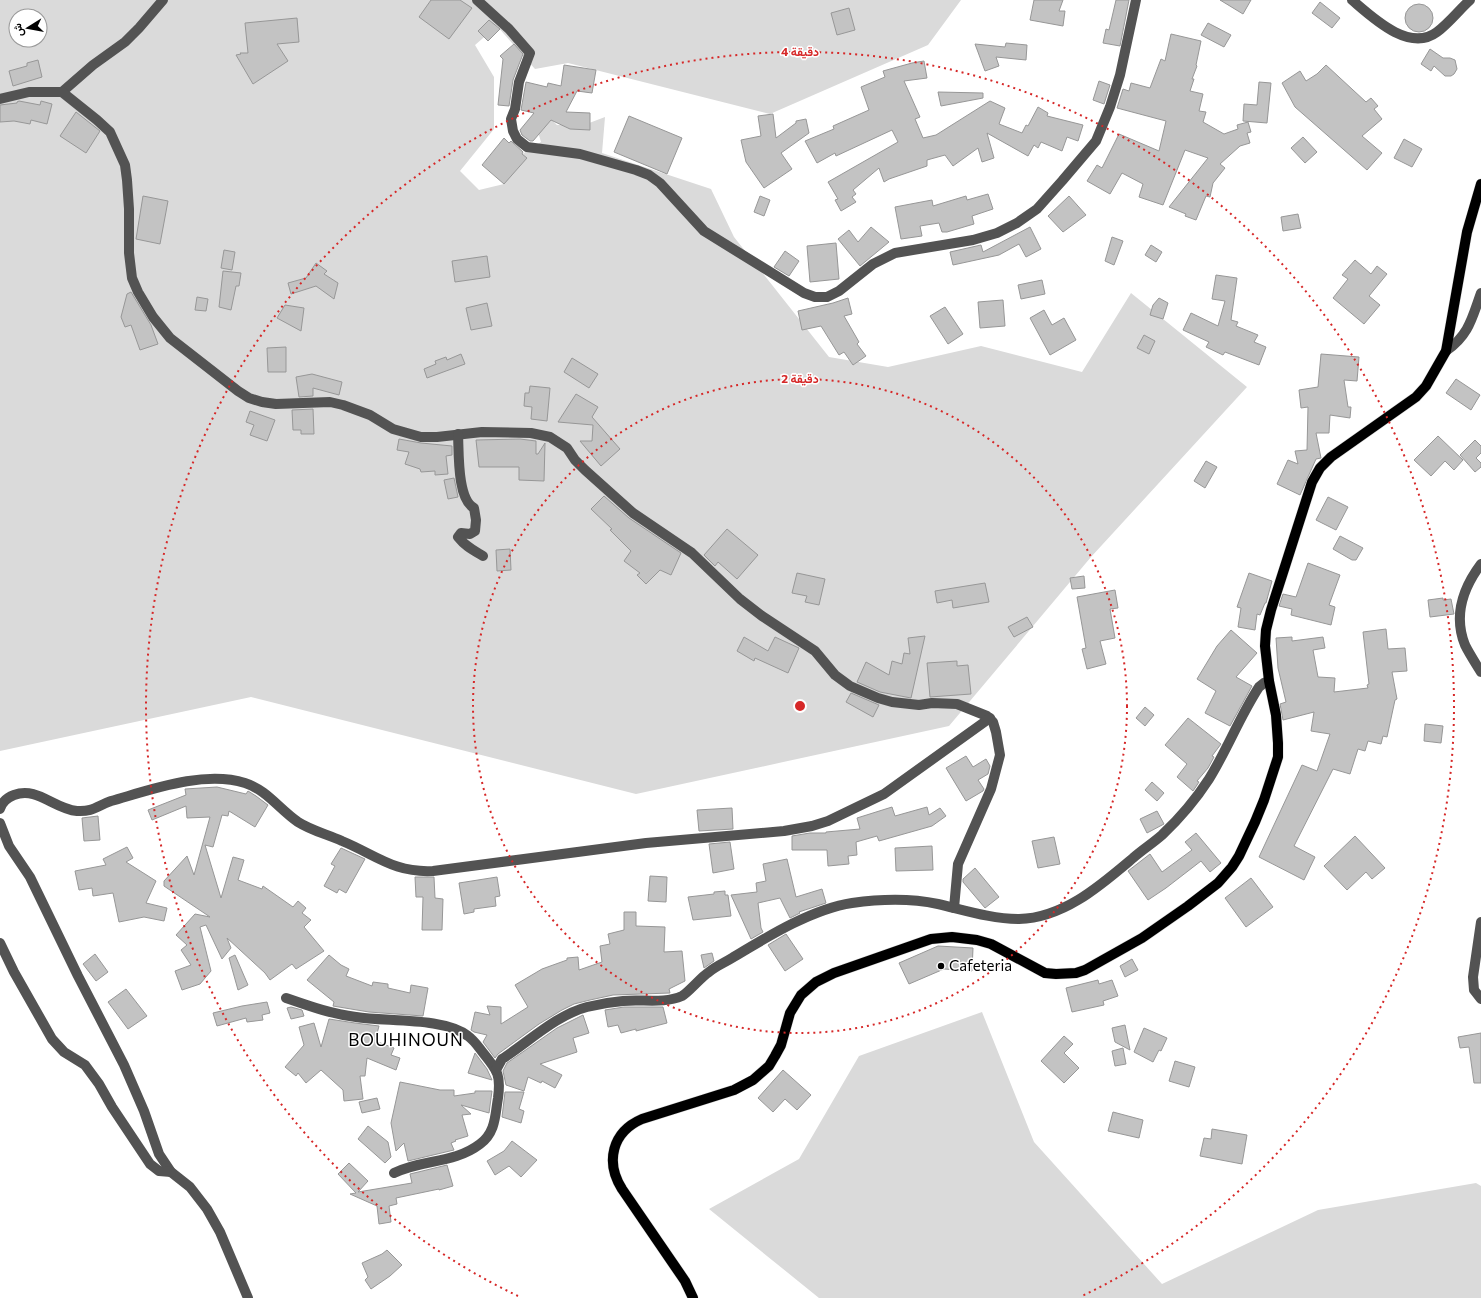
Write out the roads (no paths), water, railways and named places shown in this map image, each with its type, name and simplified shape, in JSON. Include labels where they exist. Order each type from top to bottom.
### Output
[{"type":"main road","points":[[693,1298],[685,1281],[622,1189],[615,1175],[613,1167],[614,1152],[619,1138],[635,1122],[734,1090],[753,1080],[769,1066],[775,1056],[781,1045],[790,1013],[802,995],[816,982],[834,973],[931,939],[952,937],[977,940],[992,944],[1045,973],[1071,973],[1085,970],[1114,955],[1165,922],[1204,894],[1225,875],[1239,856],[1264,800],[1278,757],[1278,729],[1265,646],[1266,630],[1273,602],[1312,482],[1320,468],[1331,456],[1416,397],[1429,381],[1446,351],[1467,232],[1481,184]]},
{"type":"street","points":[[62,92],[93,65],[124,42],[139,28],[163,0]]},
{"type":"street","points":[[477,0],[509,29],[530,53],[519,82],[515,109],[511,119],[513,131],[517,139],[527,147],[580,154],[649,175],[660,183],[704,231],[804,293],[815,297],[827,297],[839,291],[873,264],[895,253],[973,240],[997,233],[1016,223],[1037,209],[1096,141],[1110,107],[1120,75],[1136,0]]},
{"type":"street","points":[[1352,0],[1384,27],[1402,36],[1419,39],[1436,33],[1470,0]]},
{"type":"street","points":[[0,99],[29,92],[62,92],[93,116],[110,132],[124,165],[128,180],[129,253],[132,278],[145,305],[170,338],[238,391],[250,398],[262,402],[288,405],[330,402],[357,410],[376,418],[393,429],[412,435],[429,437],[482,432],[531,433],[541,434],[556,440],[567,448],[575,460],[585,470],[633,513],[692,553],[740,599],[762,616],[815,650],[835,675],[850,686],[878,698],[892,702],[919,705],[932,703],[957,704],[984,714],[990,718],[996,732],[1000,755],[991,789],[958,864],[954,908]]},
{"type":"street","points":[[1446,351],[1457,343],[1466,332],[1481,293]]},
{"type":"street","points":[[458,434],[462,486],[465,499],[474,508],[476,520],[475,531],[470,534],[461,533],[458,537],[469,548],[483,556]]},
{"type":"street","points":[[1481,564],[1465,589],[1460,605],[1460,625],[1465,645],[1481,672]]},
{"type":"street","points":[[496,1070],[502,1059],[568,1015],[586,1007],[621,1001],[671,1000],[686,994],[698,980],[718,966],[774,934],[824,910],[850,903],[884,900],[921,901],[1007,918],[1033,918],[1060,909],[1095,890],[1161,836],[1194,800],[1209,779],[1253,696],[1259,687],[1270,681]]},
{"type":"street","points":[[0,809],[3,802],[9,797],[21,793],[37,794],[68,809],[84,811],[92,810],[109,802],[184,781],[234,780],[254,786],[262,791],[288,815],[318,833],[355,846],[394,866],[414,871],[433,871],[646,843],[784,831],[812,826],[884,794],[990,718]]},
{"type":"street","points":[[0,823],[5,844],[30,877],[78,976],[121,1059],[144,1111],[159,1154],[171,1172],[200,1198],[211,1214],[248,1298]]},
{"type":"street","points":[[1481,922],[1472,977],[1474,990],[1481,999]]},
{"type":"street","points":[[0,943],[14,972],[52,1039],[64,1052],[85,1065],[99,1084],[112,1107],[150,1164],[159,1171],[171,1172]]},
{"type":"street","points":[[286,998],[344,1016],[451,1027],[474,1040],[496,1070],[499,1076],[496,1116],[494,1125],[485,1139],[473,1148],[458,1155],[429,1164],[415,1165],[394,1173]]},
{"type":"place","name":"Cafeteria","points":[[941,966]]},
{"type":"district","name":"BOUHINOUN","points":[[406,1040]]}]
